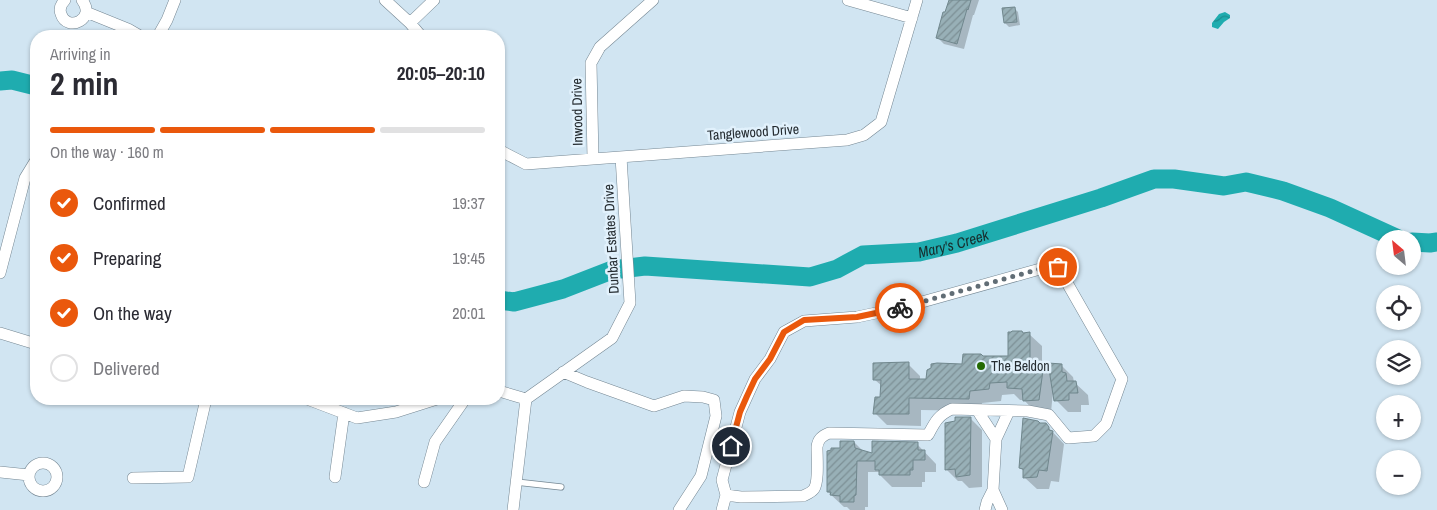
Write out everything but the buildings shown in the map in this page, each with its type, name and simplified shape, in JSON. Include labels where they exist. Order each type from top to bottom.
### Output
[{"type":"street","points":[[65,0],[61,5],[61,14],[66,21],[75,23],[83,19],[86,12],[85,3],[82,0]]},
{"type":"street","points":[[161,30],[175,0]]},
{"type":"street","points":[[384,0],[416,30]]},
{"type":"street","points":[[410,23],[434,0]]},
{"type":"street","name":"Inwood Drive","points":[[593,159],[591,64],[600,47],[653,0]]},
{"type":"street","points":[[848,0],[912,18]]},
{"type":"street","name":"Tanglewood Drive","points":[[505,153],[526,164],[847,140],[864,135],[881,122],[917,0]]},
{"type":"street","points":[[86,12],[130,30]]},
{"type":"street","name":"Dunbar Estates Drive","points":[[526,399],[612,338],[630,303],[621,157]]},
{"type":"street","points":[[0,273],[25,178],[30,170]]},
{"type":"street","points":[[722,510],[726,495],[722,480],[740,412],[755,379],[770,359],[784,332],[804,320],[857,317],[904,307],[1040,269],[1058,267],[1122,379],[1106,424],[1094,436],[1068,438],[1049,415],[1028,411],[952,409],[943,413],[936,420],[928,435],[829,433],[822,436],[818,442],[816,483],[814,489],[809,494],[803,496],[726,495]]},
{"type":"street","points":[[0,333],[30,342]]},
{"type":"street","points":[[563,372],[654,406],[684,396],[703,397],[714,400],[716,416],[701,476],[679,510]]},
{"type":"street","points":[[505,394],[526,399],[513,510]]},
{"type":"street","points":[[133,478],[188,477],[205,405]]},
{"type":"street","points":[[323,405],[357,418],[396,412],[418,405]]},
{"type":"street","points":[[424,482],[435,442],[461,405]]},
{"type":"street","points":[[976,410],[996,439]]},
{"type":"street","points":[[985,510],[993,490],[996,439],[1009,410]]},
{"type":"street","points":[[335,477],[344,413]]},
{"type":"street","points":[[0,472],[29,475]]},
{"type":"street","points":[[993,490],[1002,510]]},
{"type":"lane","points":[[516,482],[561,487]]},
{"type":"water","points":[[1225,12],[1230,15],[1230,18],[1218,29],[1212,27],[1212,23],[1219,14]]},
{"type":"waterway","name":"Mary's Creek","points":[[0,81],[12,80],[30,84]]},
{"type":"waterway","name":"Mary's Creek","points":[[505,301],[514,302],[563,289],[612,270],[645,266],[810,277],[837,269],[863,255],[919,252],[957,243],[1101,198],[1154,179],[1174,179],[1224,186],[1246,182],[1283,191],[1330,208],[1378,230]]},
{"type":"waterway","name":"Mary's Creek","points":[[1421,242],[1437,242]]},
{"type":"way so far","points":[[900,308],[1040,269],[1058,267]]},
{"type":"place","name":"The Beldon","points":[[981,366]]},
{"type":"route","points":[[731,446],[740,412],[747,396],[755,379],[770,359],[784,332],[804,320],[857,317],[900,308]]}]
